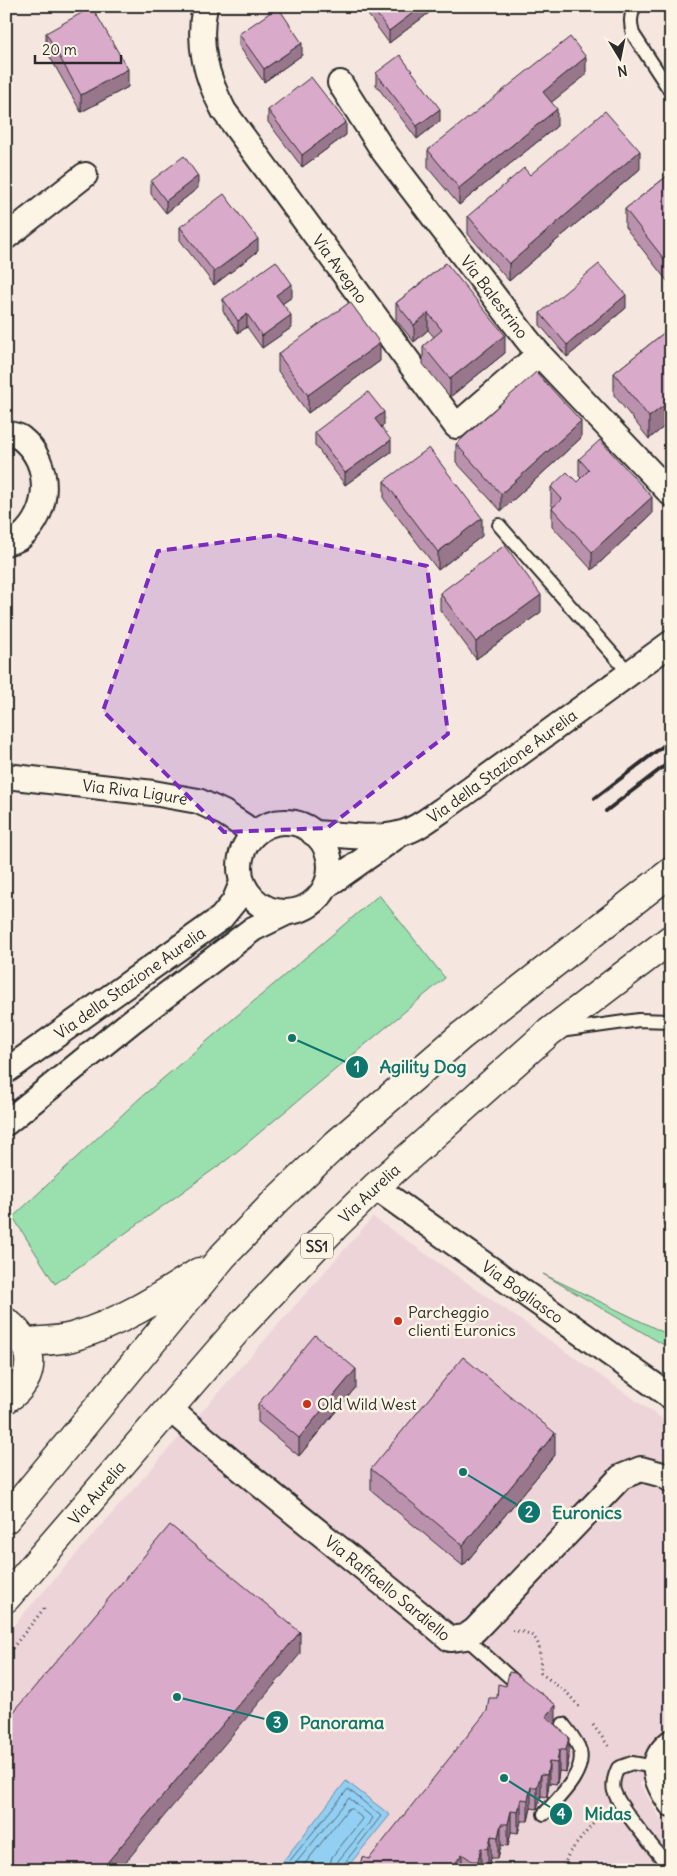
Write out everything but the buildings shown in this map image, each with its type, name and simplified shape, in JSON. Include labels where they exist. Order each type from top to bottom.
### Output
[{"type":"main road","points":[[6,1519],[223,1256],[278,1199],[335,1145],[461,1036],[671,872]]},
{"type":"main road","name":"Via Aurelia","points":[[6,1598],[243,1323],[334,1227],[548,1033],[671,939]]},
{"type":"main road","points":[[26,1342],[72,1337],[110,1323],[164,1294],[223,1256]]},
{"type":"main road","points":[[6,1322],[18,1331],[26,1342],[30,1356],[29,1370],[24,1383],[9,1402]]},
{"type":"street","name":"Via Avegno","points":[[205,6],[202,38],[203,52],[210,82],[224,111],[456,426],[539,354]]},
{"type":"street","name":"Via Balestrino","points":[[340,83],[384,152],[539,354],[671,494]]},
{"type":"street","points":[[6,237],[85,175]]},
{"type":"street","points":[[6,433],[20,437],[40,460],[45,484],[37,518],[20,538],[6,543]]},
{"type":"street","name":"Via della Stazione Aurelia","points":[[314,833],[360,837],[400,834],[416,827],[671,643]]},
{"type":"street","name":"Via Riva Ligure","points":[[6,776],[153,793],[198,801],[224,813],[244,826],[252,835]]},
{"type":"street","points":[[281,822],[296,823],[314,833],[322,841],[329,855],[330,871],[326,886],[318,899],[305,908],[279,913],[267,910],[256,903],[247,894],[239,870],[240,857],[252,835],[266,826],[281,822]]},
{"type":"street","points":[[326,886],[400,834]]},
{"type":"street","name":"Via della Stazione Aurelia","points":[[6,1071],[222,918],[234,902],[242,883]]},
{"type":"street","points":[[6,1123],[132,1021],[247,934],[258,926],[288,912]]},
{"type":"street","name":"Via Bogliasco","points":[[375,1188],[671,1396]]},
{"type":"street","name":"Via Raffaello Sardiello","points":[[170,1409],[213,1447],[386,1585],[450,1639],[472,1631],[621,1477],[641,1468],[663,1475],[671,1480]]},
{"type":"street","points":[[671,1742],[659,1756],[655,1767],[660,1789],[671,1804]]},
{"type":"lane","points":[[635,6],[631,14],[632,34],[671,92]]},
{"type":"lane","points":[[499,525],[630,674]]},
{"type":"lane","points":[[548,1033],[639,1020],[671,1021]]},
{"type":"lane","points":[[472,1631],[514,1681]]},
{"type":"lane","points":[[544,1814],[572,1781],[580,1766],[580,1752],[563,1724]]},
{"type":"lane","points":[[655,1767],[632,1763],[618,1768],[614,1775],[613,1789],[620,1803],[664,1861],[667,1870]]},
{"type":"path","points":[[6,1656],[46,1606]]},
{"type":"path","points":[[472,1631],[526,1633],[534,1637],[539,1645],[542,1656],[540,1667]]},
{"type":"path","points":[[562,1870],[569,1853],[605,1810],[620,1803]]},
{"type":"highlighted area","points":[[277,535],[427,566],[448,734],[327,828],[224,832],[103,711],[158,551]]},
{"type":"shaded area","points":[[373,1217],[671,1425],[671,1751],[640,1784],[671,1836],[671,1870],[6,1870],[6,1634]]},
{"type":"green space","points":[[379,895],[445,978],[228,1159],[55,1284],[13,1217],[140,1098]]},
{"type":"green space","points":[[543,1274],[671,1336],[671,1349]]},
{"type":"water","points":[[346,1781],[390,1815],[345,1870],[286,1870],[280,1865]]},
{"type":"railway","points":[[595,798],[671,740]]},
{"type":"railway","points":[[606,811],[671,761]]},
{"type":"place","name":"Agility Dog","points":[[292,1038]]},
{"type":"place","name":"Parcheggio clienti Euronics","points":[[398,1321]]},
{"type":"place","name":"Old Wild West","points":[[307,1404]]},
{"type":"place","name":"Euronics","points":[[463,1472]]},
{"type":"place","name":"Panorama","points":[[177,1697]]},
{"type":"place","name":"Midas","points":[[504,1778]]}]
